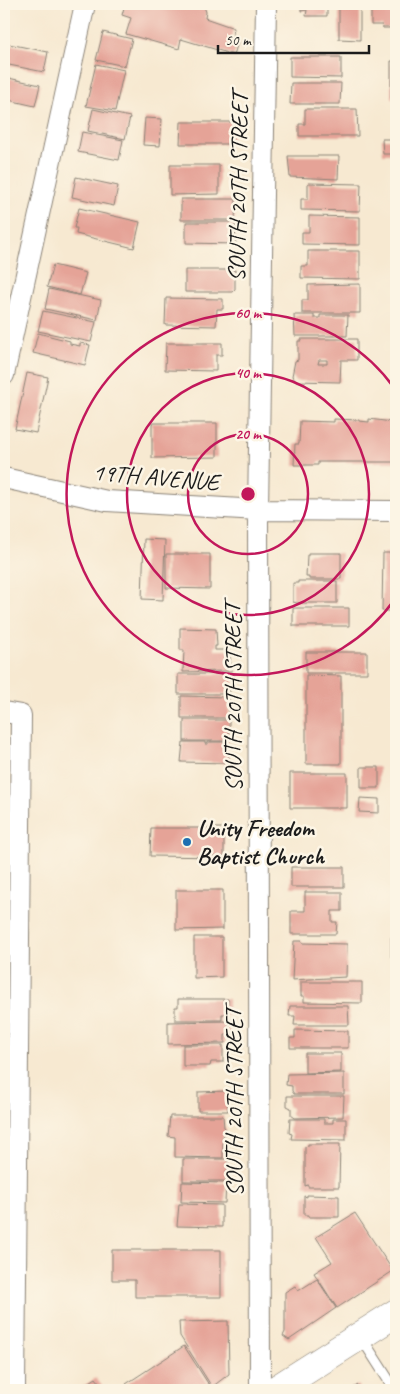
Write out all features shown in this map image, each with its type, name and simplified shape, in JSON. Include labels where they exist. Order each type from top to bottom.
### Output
[{"type":"main road","points":[[275,1390],[396,1313]]},
{"type":"street","points":[[4,376],[85,4]]},
{"type":"street","name":"SOUTH 20TH STREET","points":[[260,1390],[258,510],[266,4]]},
{"type":"street","name":"19TH AVENUE","points":[[4,478],[107,501],[258,510],[396,511]]},
{"type":"street","points":[[4,712],[21,715],[11,1074],[15,1390]]},
{"type":"lane","points":[[360,1336],[393,1387],[396,1387]]},
{"type":"building","points":[[125,4],[203,4],[206,12],[205,18],[234,28],[232,40],[238,42],[234,55],[181,39],[179,49],[126,34],[131,18],[122,15]]},
{"type":"building","points":[[301,4],[327,4],[327,16],[306,16],[307,10],[301,11]]},
{"type":"building","points":[[339,4],[360,4],[360,40],[339,39]]},
{"type":"building","points":[[371,4],[396,4],[396,28],[383,28],[382,25],[371,25]]},
{"type":"building","points":[[103,32],[132,39],[125,66],[96,60]]},
{"type":"building","points":[[4,43],[48,52],[44,72],[4,64]]},
{"type":"building","points":[[290,57],[341,57],[341,78],[290,77]]},
{"type":"building","points":[[391,61],[396,61],[396,98],[391,98]]},
{"type":"building","points":[[96,64],[124,70],[115,111],[86,106]]},
{"type":"building","points":[[4,77],[40,85],[35,106],[4,99]]},
{"type":"building","points":[[291,83],[341,83],[340,104],[290,104]]},
{"type":"building","points":[[93,109],[130,117],[125,139],[88,131]]},
{"type":"building","points":[[305,109],[357,109],[358,136],[299,136],[299,124],[305,124]]},
{"type":"building","points":[[145,118],[162,119],[160,146],[143,145]]},
{"type":"building","points":[[181,122],[235,122],[235,132],[232,132],[232,144],[180,144]]},
{"type":"building","points":[[82,132],[123,140],[119,160],[78,152]]},
{"type":"building","points":[[382,139],[396,139],[396,154],[383,154]]},
{"type":"building","points":[[288,156],[339,156],[338,179],[290,177]]},
{"type":"building","points":[[170,165],[219,165],[219,194],[170,195]]},
{"type":"building","points":[[76,177],[118,186],[114,206],[72,197]]},
{"type":"building","points":[[308,183],[361,184],[360,211],[301,210],[301,199],[308,199]]},
{"type":"building","points":[[181,199],[236,199],[235,220],[181,220]]},
{"type":"building","points":[[79,208],[140,222],[134,248],[76,234],[77,228],[74,228]]},
{"type":"building","points":[[309,216],[360,217],[360,245],[302,244],[302,232],[309,232]]},
{"type":"building","points":[[186,222],[235,222],[236,244],[186,243]]},
{"type":"building","points":[[308,251],[360,251],[360,279],[301,278],[301,266],[308,266]]},
{"type":"building","points":[[53,265],[86,273],[80,295],[47,287]]},
{"type":"building","points":[[185,270],[235,270],[235,289],[232,292],[185,292]]},
{"type":"building","points":[[360,284],[360,313],[302,313],[302,300],[308,300],[308,285]]},
{"type":"building","points":[[49,289],[101,300],[97,320],[45,309]]},
{"type":"building","points":[[166,298],[223,299],[223,309],[217,309],[216,326],[165,325]]},
{"type":"building","points":[[43,311],[96,322],[91,342],[38,331]]},
{"type":"building","points":[[294,315],[314,315],[314,318],[320,318],[320,315],[348,315],[347,336],[295,336]]},
{"type":"building","points":[[38,333],[70,341],[70,344],[90,345],[85,365],[33,353]]},
{"type":"building","points":[[301,339],[357,339],[357,360],[341,360],[340,382],[296,381],[292,376],[295,361],[298,360],[298,341],[301,341]],"holes":[[[319,360],[327,360],[327,364],[318,364]]]},
{"type":"building","points":[[166,343],[222,343],[222,355],[216,355],[216,371],[165,370]]},
{"type":"building","points":[[27,373],[48,377],[36,433],[15,429]]},
{"type":"building","points":[[334,419],[369,422],[369,419],[392,422],[392,419],[396,420],[396,462],[318,462],[318,465],[294,465],[295,444],[299,444],[300,421],[334,422]]},
{"type":"building","points":[[152,423],[217,423],[217,457],[152,458]]},
{"type":"building","points":[[144,539],[165,540],[163,600],[142,599]]},
{"type":"building","points":[[309,553],[341,553],[341,579],[309,579],[309,577],[306,577],[307,555]]},
{"type":"building","points":[[383,553],[396,553],[396,611],[382,611]]},
{"type":"building","points":[[166,554],[210,554],[210,589],[166,588]]},
{"type":"building","points":[[298,581],[337,581],[337,603],[293,602],[293,583],[298,583]]},
{"type":"building","points":[[293,608],[349,608],[349,626],[293,626]]},
{"type":"building","points":[[180,628],[216,629],[217,646],[215,646],[215,650],[229,650],[232,671],[183,672],[184,650],[180,650]]},
{"type":"building","points":[[306,652],[367,652],[367,673],[306,673]]},
{"type":"building","points":[[395,665],[396,695],[394,695]]},
{"type":"building","points":[[178,674],[234,674],[234,686],[229,686],[230,694],[178,694]]},
{"type":"building","points":[[306,675],[341,676],[341,764],[306,764]]},
{"type":"building","points":[[181,696],[229,697],[229,718],[181,718]]},
{"type":"building","points":[[184,720],[229,720],[229,741],[184,741]]},
{"type":"building","points":[[183,742],[205,742],[205,744],[208,744],[208,742],[226,742],[226,751],[229,751],[229,763],[181,762]]},
{"type":"building","points":[[361,767],[379,767],[379,788],[361,788]]},
{"type":"building","points":[[290,773],[347,773],[347,808],[290,808]]},
{"type":"building","points":[[360,798],[379,799],[379,813],[359,812]]},
{"type":"building","name":"Unity Freedom Baptist Church","points":[[151,828],[224,828],[224,857],[150,856]]},
{"type":"building","points":[[291,867],[344,867],[344,887],[291,887]]},
{"type":"building","points":[[176,890],[223,890],[223,929],[176,930]]},
{"type":"building","points":[[305,892],[342,892],[342,911],[332,911],[332,922],[337,922],[336,934],[291,934],[291,911],[305,911]]},
{"type":"building","points":[[194,937],[222,937],[222,977],[194,978]]},
{"type":"building","points":[[391,937],[396,937],[396,957],[391,957]]},
{"type":"building","points":[[294,941],[302,941],[302,943],[347,944],[346,977],[292,980]]},
{"type":"building","points":[[301,982],[362,982],[362,1003],[304,1002],[304,996],[301,996]]},
{"type":"building","points":[[178,999],[228,999],[228,1014],[222,1014],[222,1020],[175,1020],[175,1007],[178,1007]]},
{"type":"building","points":[[290,1006],[348,1006],[349,1025],[294,1025],[295,1016],[289,1016]]},
{"type":"building","points":[[229,1021],[229,1035],[225,1035],[225,1043],[168,1044],[168,1022]]},
{"type":"building","points":[[295,1030],[348,1031],[348,1048],[290,1048],[290,1038],[295,1038]]},
{"type":"building","points":[[183,1045],[223,1045],[223,1062],[211,1062],[210,1066],[183,1066]]},
{"type":"building","points":[[305,1053],[341,1053],[341,1072],[305,1073]]},
{"type":"building","points":[[344,1073],[344,1094],[294,1094],[292,1086],[286,1085],[287,1074]]},
{"type":"building","points":[[227,1091],[228,1111],[198,1111],[198,1092]]},
{"type":"building","points":[[287,1096],[344,1096],[343,1117],[295,1118],[291,1115],[291,1108],[287,1106]]},
{"type":"building","points":[[170,1116],[223,1116],[226,1129],[223,1136],[223,1158],[175,1157],[175,1137],[168,1136]]},
{"type":"building","points":[[290,1119],[324,1119],[324,1123],[333,1123],[333,1119],[346,1119],[346,1140],[291,1139],[292,1134],[289,1133]]},
{"type":"building","points":[[308,1144],[340,1144],[339,1187],[305,1186],[305,1147]]},
{"type":"building","points":[[183,1159],[228,1159],[226,1181],[183,1181]]},
{"type":"building","points":[[182,1182],[226,1183],[225,1203],[181,1202]]},
{"type":"building","points":[[307,1195],[339,1196],[339,1217],[308,1217],[308,1215],[304,1215],[304,1196],[307,1197]]},
{"type":"building","points":[[179,1204],[222,1205],[222,1227],[177,1226]]},
{"type":"building","points":[[355,1213],[393,1271],[337,1308],[314,1273],[332,1262],[316,1237]]},
{"type":"building","points":[[112,1250],[221,1250],[221,1297],[135,1297],[135,1280],[112,1280]]},
{"type":"building","points":[[317,1279],[336,1308],[289,1340],[283,1336],[285,1332],[285,1292],[295,1286],[298,1291]]},
{"type":"building","points":[[228,1321],[229,1374],[212,1387],[180,1336],[179,1322]]},
{"type":"building","points":[[184,1346],[211,1388],[208,1390],[130,1390],[126,1384]]},
{"type":"building","points":[[96,1378],[105,1390],[79,1389]]},
{"type":"building","points":[[358,1385],[361,1390],[350,1390]]},
{"type":"place","name":"Unity Freedom Baptist Church","points":[[187,842]]}]
